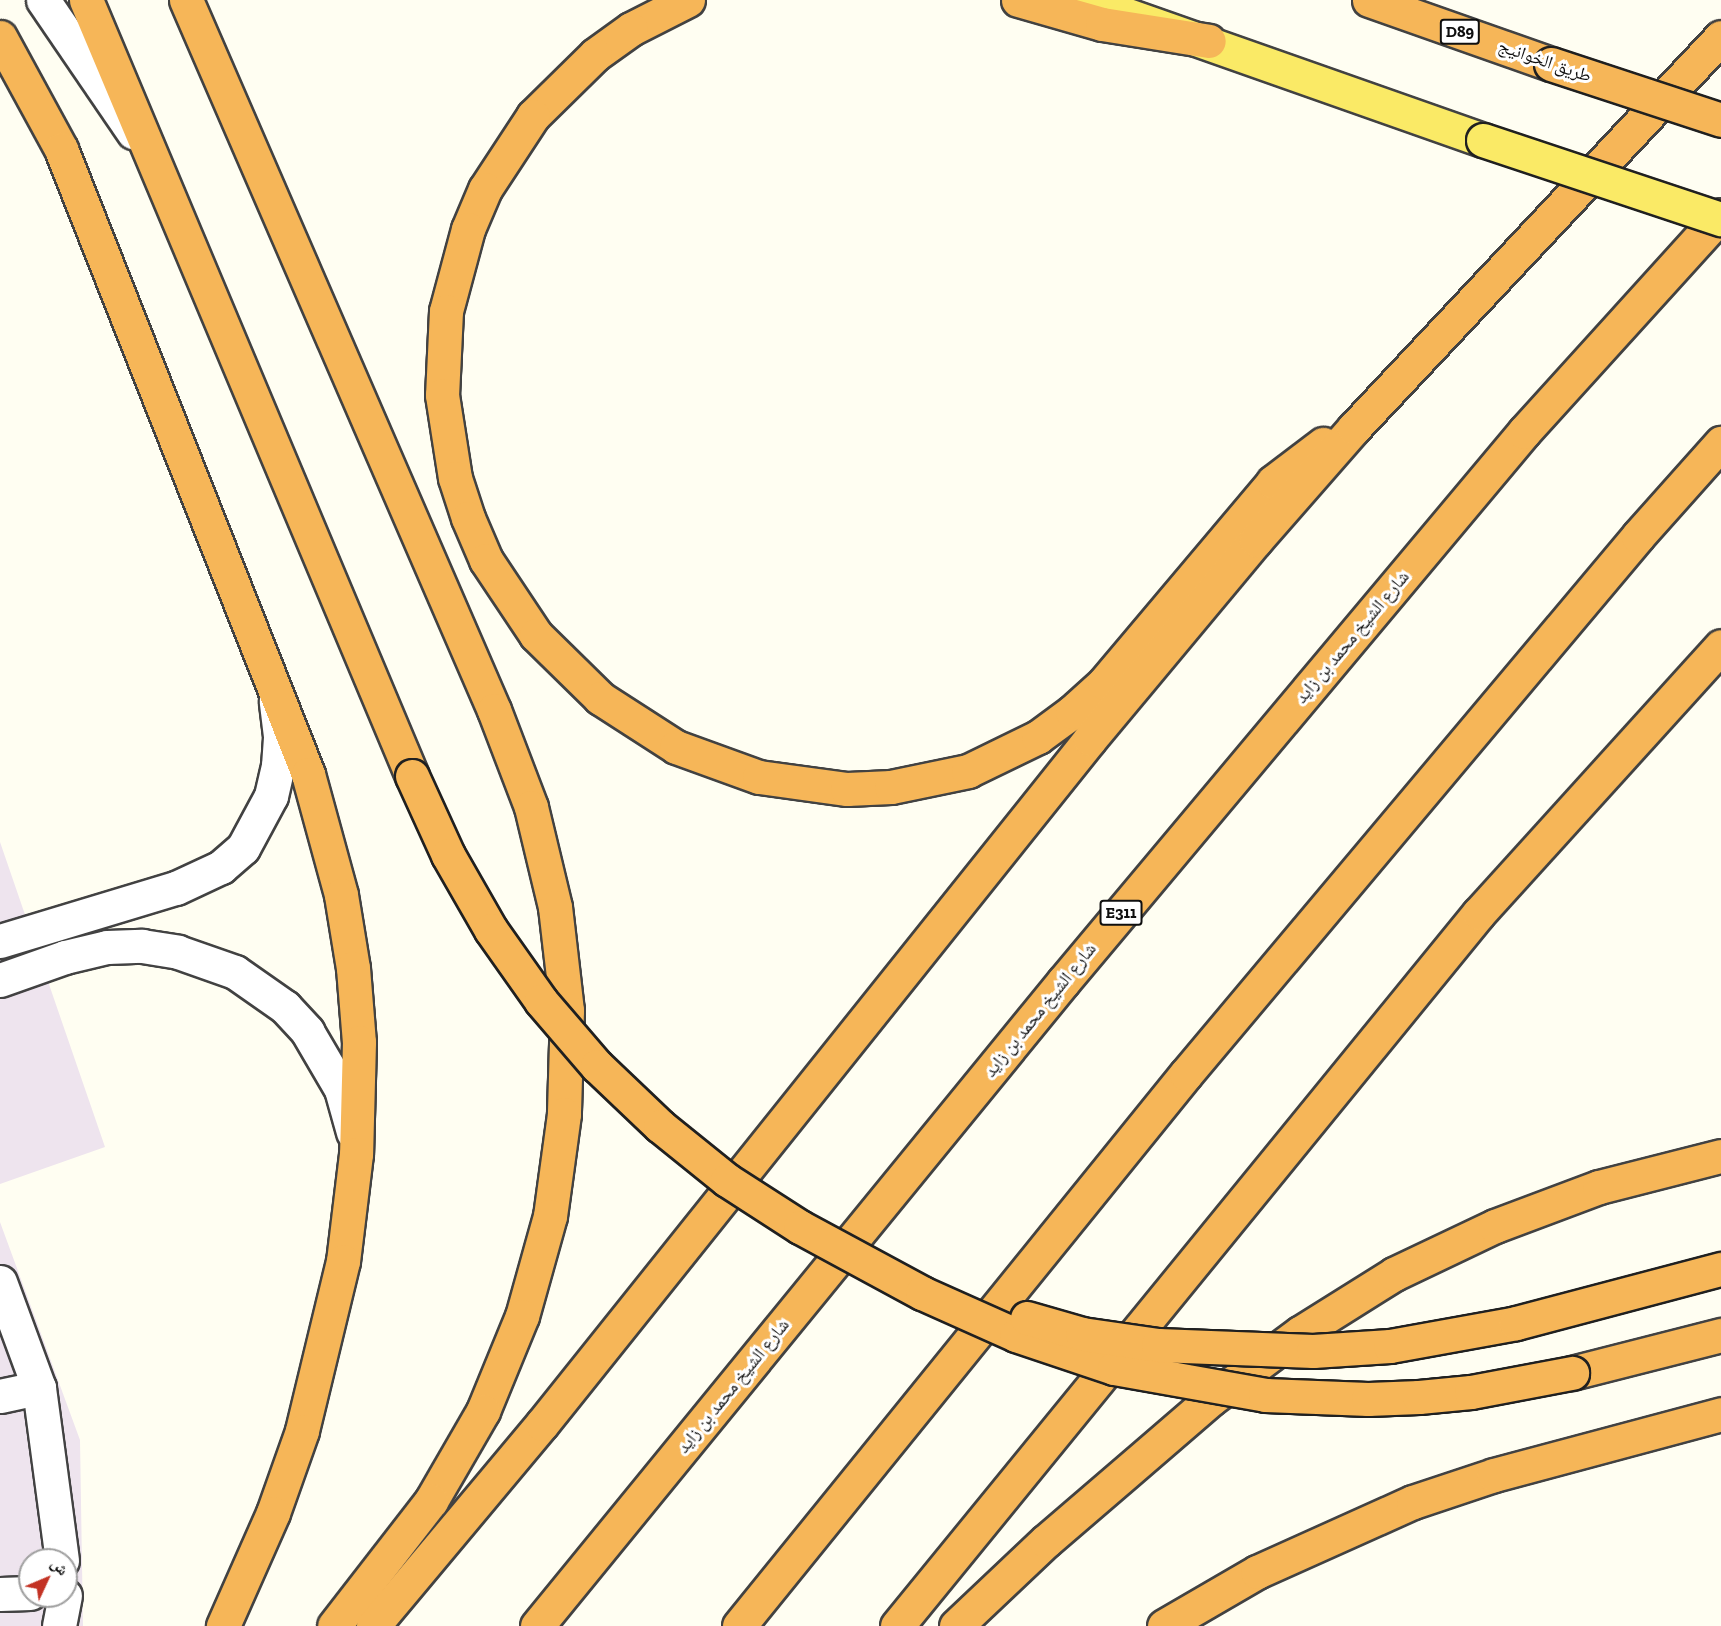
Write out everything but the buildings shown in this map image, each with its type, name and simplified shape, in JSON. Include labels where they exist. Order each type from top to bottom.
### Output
[{"type":"highway","points":[[86,0],[412,776],[448,855],[491,930],[541,1001],[597,1066],[660,1126],[727,1180],[800,1227],[968,1315],[1064,1353],[1214,1388],[1368,1399],[1471,1392],[1572,1373],[1721,1335]]},
{"type":"highway","points":[[186,0],[489,699],[527,796],[555,907],[567,1010],[564,1114],[552,1205],[522,1316],[483,1411],[431,1501],[334,1626]]},
{"type":"highway","points":[[688,0],[631,29],[595,55],[562,85],[507,152],[468,229],[450,290],[442,353],[442,395],[453,468],[468,518],[486,560],[509,598],[551,651],[600,699],[637,724],[717,764],[759,777],[802,785],[891,787],[958,773],[1004,756],[1064,718],[1104,683],[1273,482],[1321,444],[1354,428]]},
{"type":"highway","points":[[1018,0],[1102,24],[1209,41]]},
{"type":"highway","name":"طريق الخوانيج","points":[[1369,0],[1551,64],[1721,120]]},
{"type":"highway","points":[[0,37],[61,149],[308,774],[341,895],[359,1042],[356,1154],[343,1261],[302,1431],[273,1513],[223,1626]]},
{"type":"highway","points":[[373,1626],[542,1424],[1090,739],[1354,428],[1721,38]]},
{"type":"highway","name":"شارع الشيخ محمد بن زايد","points":[[537,1626],[1071,972],[1509,450],[1721,215]]},
{"type":"highway","points":[[739,1626],[1186,1074],[1638,536],[1721,443]]},
{"type":"highway","points":[[897,1626],[1479,913],[1721,646]]},
{"type":"highway","points":[[957,1626],[1046,1541],[1211,1400],[1300,1333],[1394,1274],[1495,1226],[1599,1187],[1721,1156]]},
{"type":"highway","points":[[877,1267],[986,1306],[1082,1334],[1169,1346],[1313,1351],[1390,1346],[1516,1323],[1721,1269]]},
{"type":"highway","points":[[1164,1626],[1257,1572],[1413,1502],[1494,1475],[1721,1414]]},
{"type":"main road","points":[[1084,0],[1209,41],[1483,140],[1721,219]]},
{"type":"street","points":[[43,0],[156,166]]},
{"type":"street","points":[[0,941],[176,888],[221,867],[243,848],[271,796],[278,766],[277,706],[269,677]]},
{"type":"street","points":[[56,923],[65,957]]},
{"type":"street","points":[[0,980],[65,957],[107,947],[142,946],[207,960],[261,987],[308,1031],[327,1059],[344,1100],[356,1154]]},
{"type":"street","points":[[0,1282],[39,1388],[60,1548]]},
{"type":"street","points":[[0,1396],[39,1388]]},
{"type":"street","points":[[0,1594],[18,1593]]},
{"type":"street","points":[[59,1626],[63,1608]]},
{"type":"shaded area","points":[[0,842],[105,1147],[0,1184]]},
{"type":"shaded area","points":[[0,1222],[80,1440],[83,1626],[0,1626]]}]
